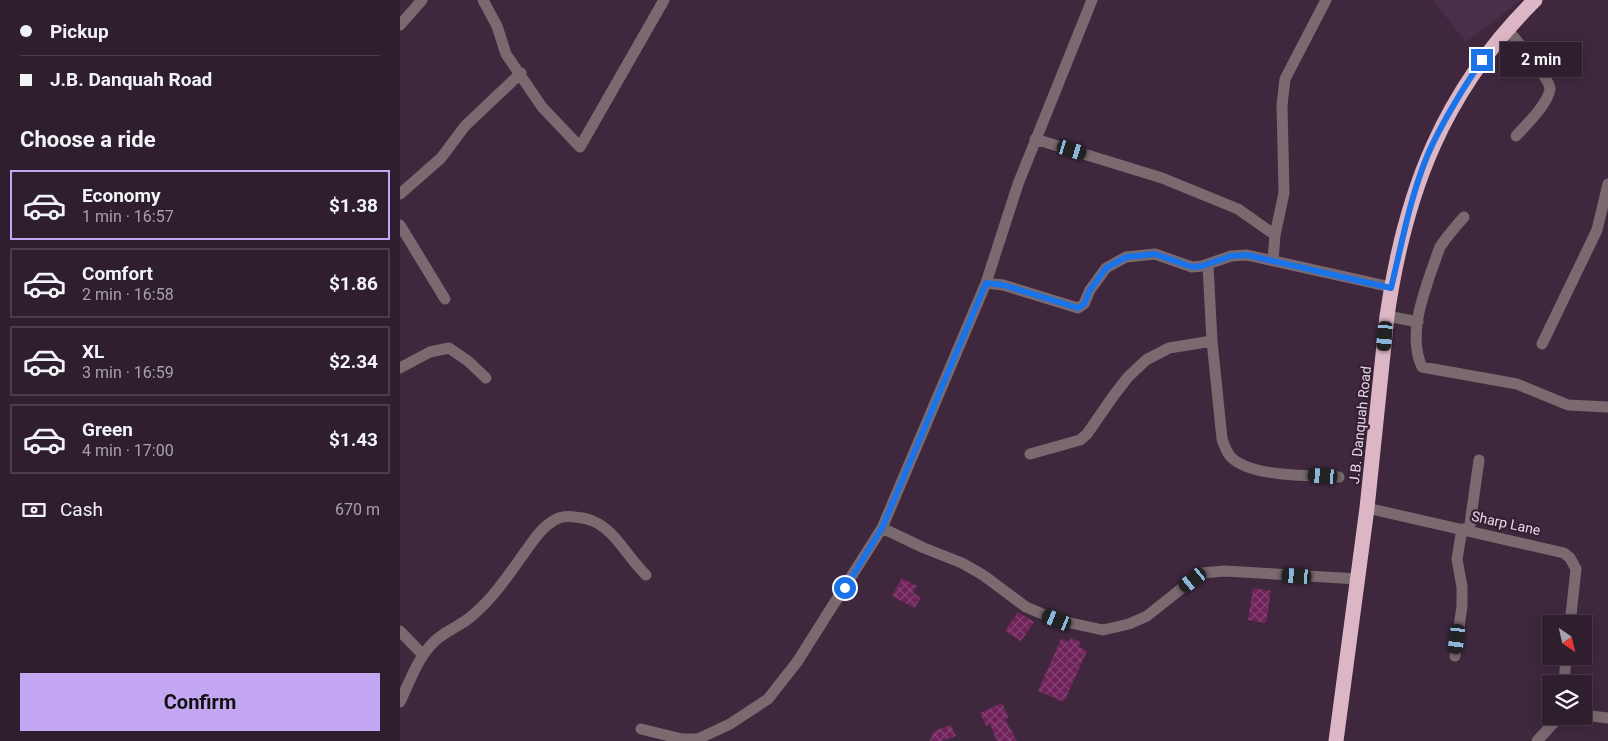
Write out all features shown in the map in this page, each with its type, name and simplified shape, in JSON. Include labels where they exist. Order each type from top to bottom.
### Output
[{"type":"highway","name":"J.B. Danquah Road","points":[[1336,741],[1367,508],[1387,316],[1391,288],[1406,221],[1428,155],[1458,97],[1491,48],[1535,0]]},
{"type":"street","points":[[400,25],[422,0]]},
{"type":"street","points":[[483,0],[497,26],[506,54],[542,107],[580,147],[662,4],[650,0]]},
{"type":"street","points":[[641,729],[682,739],[698,739],[730,724],[768,699],[797,662],[882,528],[986,283],[1015,193],[1092,0]]},
{"type":"street","points":[[1273,261],[1275,236],[1284,193],[1282,104],[1285,78],[1326,0]]},
{"type":"street","points":[[1507,29],[1547,80],[1550,87],[1548,95],[1536,113],[1516,136]]},
{"type":"street","points":[[400,194],[441,158],[466,126],[521,74]]},
{"type":"street","points":[[1036,139],[1162,178],[1204,195],[1238,209],[1275,236]]},
{"type":"street","points":[[1542,344],[1597,230],[1608,184]]},
{"type":"street","points":[[1464,217],[1440,248],[1428,282],[1418,322],[1417,344],[1419,361],[1422,367],[1517,384],[1568,405],[1608,407]]},
{"type":"street","points":[[400,225],[445,299]]},
{"type":"street","points":[[986,283],[1003,285],[1078,308],[1084,304],[1090,290],[1106,268],[1126,257],[1155,254],[1192,267],[1208,265],[1231,256],[1247,255],[1391,288]]},
{"type":"street","points":[[1208,265],[1212,342],[1222,439],[1231,457],[1239,463],[1259,471],[1339,477]]},
{"type":"street","points":[[1387,316],[1418,322]]},
{"type":"street","points":[[1030,454],[1080,440],[1087,434],[1128,377],[1146,360],[1169,348],[1212,342]]},
{"type":"street","points":[[400,368],[430,352],[449,348],[468,361],[486,378]]},
{"type":"street","points":[[1455,656],[1462,606],[1462,587],[1457,559],[1466,530],[1479,460]]},
{"type":"street","name":"Sharp Lane","points":[[1367,508],[1564,553],[1570,558],[1576,569],[1571,615]]},
{"type":"street","points":[[400,702],[423,655],[439,637],[461,625],[475,614],[510,573],[537,536],[547,525],[555,520],[562,517],[576,517],[602,524],[646,574]]},
{"type":"street","points":[[882,528],[962,563],[984,575],[1026,607],[1057,620],[1103,630],[1129,624],[1147,616],[1201,573],[1225,571],[1358,579]]},
{"type":"street","points":[[400,631],[423,655]]},
{"type":"street","points":[[1592,716],[1608,718]]},
{"type":"street","points":[[1537,741],[1552,725]]},
{"type":"shaded area","points":[[1433,0],[1521,0],[1466,42]]},
{"type":"building","points":[[902,578],[917,586],[913,593],[921,597],[915,608],[892,596]]},
{"type":"building","points":[[1253,588],[1271,591],[1266,623],[1248,620]]},
{"type":"building","points":[[1018,612],[1034,622],[1021,641],[1005,631]]},
{"type":"building","points":[[1071,638],[1081,642],[1079,647],[1087,651],[1064,702],[1038,691],[1061,639],[1069,642]]},
{"type":"building","points":[[1002,703],[1009,718],[1005,719],[1017,741],[997,741],[990,724],[986,726],[980,713]]},
{"type":"building","points":[[951,725],[956,736],[942,741],[930,741],[934,731]]},
{"type":"route","points":[[845,588],[882,528],[986,283],[1003,285],[1078,308],[1082,307],[1090,290],[1106,268],[1126,257],[1139,254],[1155,254],[1192,267],[1208,265],[1231,256],[1247,255],[1391,288],[1406,221],[1428,155],[1442,125],[1482,60]]}]
